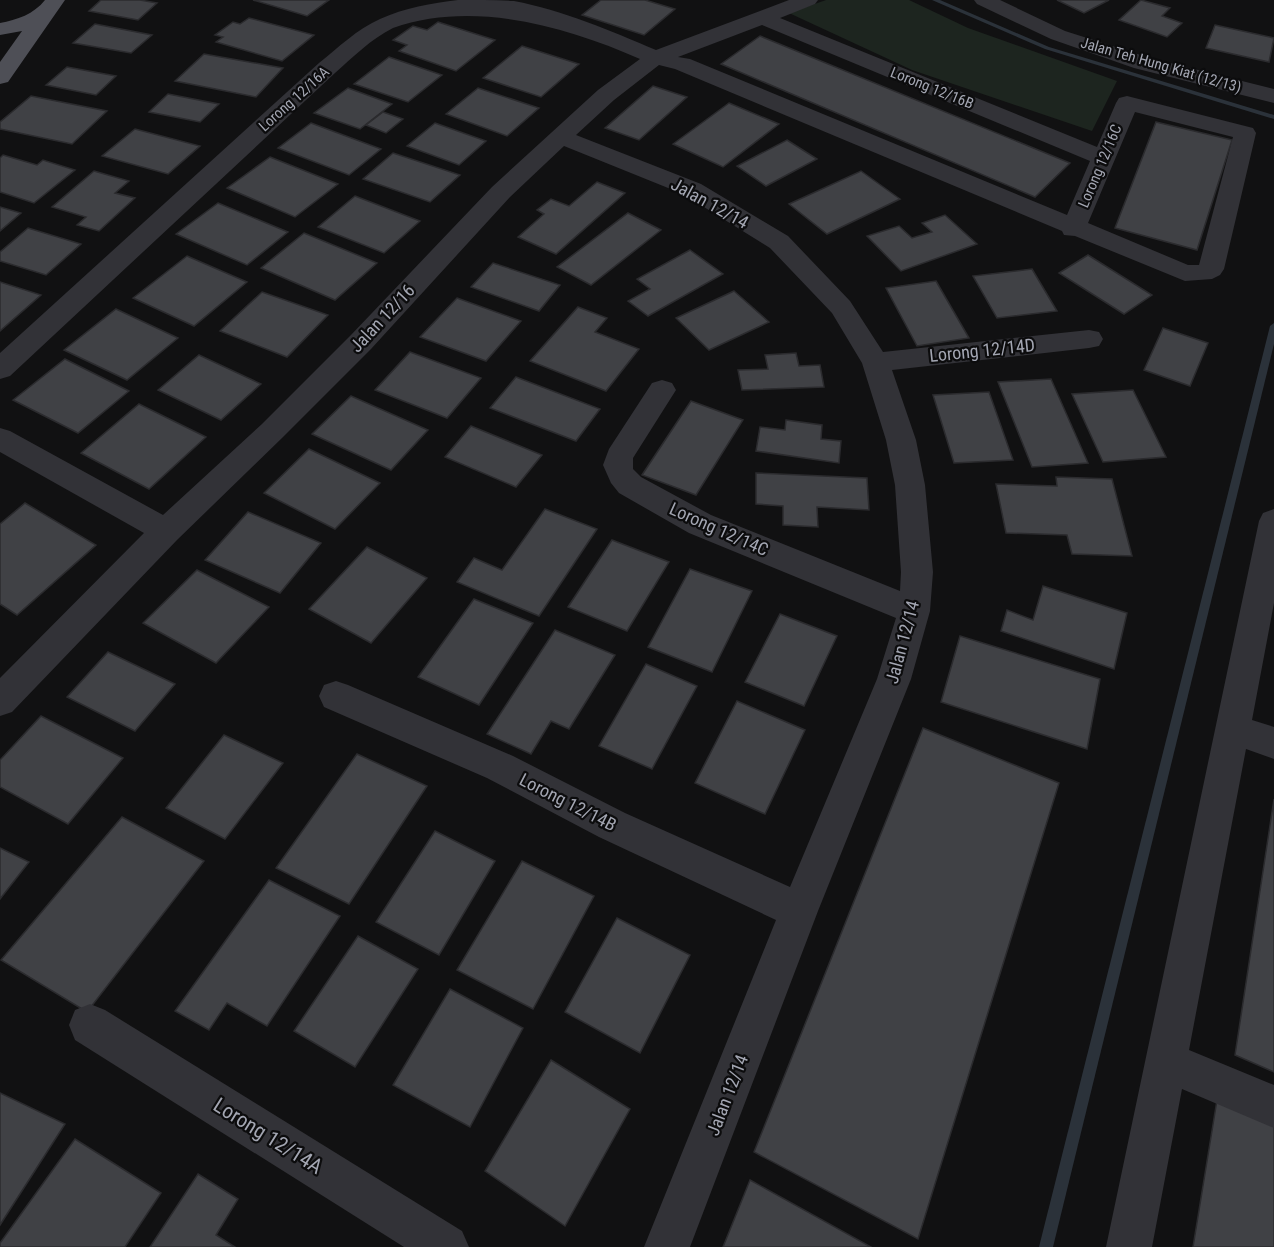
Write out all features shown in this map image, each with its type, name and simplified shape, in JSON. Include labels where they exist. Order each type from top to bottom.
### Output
[{"type":"main road","points":[[0,29],[23,25],[51,6]]},
{"type":"main road","points":[[0,77],[51,6]]},
{"type":"street","name":"Jalan 12/16","points":[[0,701],[166,531],[272,431],[361,342],[501,192],[606,95],[655,58],[808,0]]},
{"type":"street","name":"Jalan Teh Hung Kiat (12/13)","points":[[984,0],[1069,39],[1142,63],[1274,96]]},
{"type":"street","name":"Lorong 12/16A","points":[[0,369],[327,68],[381,26],[431,9],[477,4],[513,7],[609,38],[655,58],[682,64],[1185,273],[1203,273],[1211,269],[1245,134],[1127,103]]},
{"type":"street","name":"Lorong 12/16B","points":[[760,17],[1104,158]]},
{"type":"street","name":"Lorong 12/16C","points":[[1073,228],[1127,103]]},
{"type":"street","name":"Jalan 12/14","points":[[561,137],[692,189],[779,242],[841,307],[876,362],[901,440],[910,485],[917,572],[914,611],[894,679],[799,911],[667,1247]]},
{"type":"street","name":"Lorong 12/14D","points":[[876,362],[1089,339]]},
{"type":"street","name":"Lorong 12/14C","points":[[662,390],[619,457],[617,464],[621,476],[630,485],[700,524],[914,611]]},
{"type":"street","points":[[0,439],[166,531]]},
{"type":"street","points":[[1129,1247],[1274,521]]},
{"type":"street","name":"Lorong 12/14B","points":[[336,696],[500,767],[612,825],[799,911]]},
{"type":"street","points":[[1234,729],[1274,743]]},
{"type":"street","name":"Lorong 12/14A","points":[[90,1025],[446,1247]]},
{"type":"street","points":[[1165,1061],[1274,1107]]},
{"type":"shaded area","points":[[826,0],[909,0],[968,28],[1117,81],[1092,131],[912,70],[789,13]]},
{"type":"building","points":[[101,0],[140,0],[157,3],[138,20],[89,11]]},
{"type":"building","points":[[253,0],[329,0],[307,16]]},
{"type":"building","points":[[601,0],[645,0],[675,9],[644,35],[582,15]]},
{"type":"building","points":[[1057,0],[1109,0],[1084,13]]},
{"type":"building","points":[[1141,0],[1170,8],[1162,16],[1182,23],[1167,37],[1119,20]]},
{"type":"building","points":[[249,18],[314,35],[282,61],[216,42],[223,37],[215,35],[233,22],[240,24]]},
{"type":"building","points":[[438,22],[495,40],[456,71],[399,51],[407,45],[393,40],[413,26],[427,30]]},
{"type":"building","points":[[95,24],[152,35],[131,53],[73,43]]},
{"type":"building","points":[[1215,25],[1274,38],[1269,62],[1206,48]]},
{"type":"building","points":[[760,36],[1070,163],[1035,197],[721,64]]},
{"type":"building","points":[[522,46],[579,64],[541,97],[483,78]]},
{"type":"building","points":[[204,54],[283,68],[256,97],[175,81]]},
{"type":"building","points":[[389,57],[442,75],[408,102],[354,84]]},
{"type":"building","points":[[67,67],[116,76],[96,95],[46,85]]},
{"type":"building","points":[[653,86],[687,97],[639,140],[605,128]]},
{"type":"building","points":[[348,88],[392,104],[360,129],[314,113]]},
{"type":"building","points":[[478,88],[539,108],[507,136],[446,114]]},
{"type":"building","points":[[168,94],[219,104],[200,122],[149,112]]},
{"type":"building","points":[[31,96],[107,111],[72,144],[0,129],[0,122]]},
{"type":"building","points":[[729,103],[779,124],[723,167],[673,144]]},
{"type":"building","points":[[383,112],[403,119],[386,133],[366,125]]},
{"type":"building","points":[[1156,122],[1232,140],[1197,250],[1115,228]]},
{"type":"building","points":[[311,123],[381,149],[349,175],[278,148]]},
{"type":"building","points":[[435,123],[486,141],[459,165],[407,146]]},
{"type":"building","points":[[135,129],[200,146],[168,174],[102,156]]},
{"type":"building","points":[[787,140],[817,159],[766,186],[737,166]]},
{"type":"building","points":[[393,153],[460,175],[430,202],[363,179]]},
{"type":"building","points":[[3,155],[37,165],[43,160],[75,170],[34,203],[0,192],[0,158]]},
{"type":"building","points":[[270,157],[338,184],[295,217],[227,188]]},
{"type":"building","points":[[94,171],[129,181],[115,193],[135,198],[99,231],[77,225],[86,217],[52,207]]},
{"type":"building","points":[[861,171],[900,199],[827,234],[789,204]]},
{"type":"building","points":[[597,182],[625,193],[556,254],[518,237],[544,214],[537,210],[551,199],[569,206]]},
{"type":"building","points":[[355,196],[420,221],[384,253],[318,227]]},
{"type":"building","points":[[218,203],[288,232],[247,265],[176,234]]},
{"type":"building","points":[[0,207],[21,213],[0,231]]},
{"type":"building","points":[[628,213],[661,230],[591,285],[557,267]]},
{"type":"building","points":[[945,215],[977,244],[901,271],[867,236],[899,226],[912,238],[932,232],[922,223]]},
{"type":"building","points":[[28,228],[81,244],[46,275],[0,261],[0,252]]},
{"type":"building","points":[[304,233],[377,263],[335,300],[261,268]]},
{"type":"building","points":[[690,250],[723,274],[648,316],[628,301],[650,289],[637,279]]},
{"type":"building","points":[[1088,255],[1152,295],[1124,314],[1059,273]]},
{"type":"building","points":[[187,256],[247,282],[194,326],[133,298]]},
{"type":"building","points":[[493,263],[560,285],[539,311],[471,287]]},
{"type":"building","points":[[1032,269],[1057,311],[997,318],[973,276]]},
{"type":"building","points":[[936,281],[969,338],[917,346],[886,288]]},
{"type":"building","points":[[0,282],[41,295],[0,331]]},
{"type":"building","points":[[734,291],[769,322],[709,350],[676,318]]},
{"type":"building","points":[[262,292],[328,315],[287,357],[220,331]]},
{"type":"building","points":[[457,298],[521,321],[486,361],[420,337]]},
{"type":"building","points":[[578,307],[607,318],[595,332],[639,349],[606,391],[530,361]]},
{"type":"building","points":[[116,309],[178,338],[127,380],[64,350]]},
{"type":"building","points":[[1163,328],[1208,343],[1190,386],[1144,370]]},
{"type":"building","points":[[410,352],[481,378],[447,418],[375,390]]},
{"type":"building","points":[[796,353],[799,366],[820,365],[824,387],[742,390],[738,370],[768,369],[765,355]]},
{"type":"building","points":[[199,355],[261,384],[221,420],[158,390]]},
{"type":"building","points":[[65,359],[129,391],[78,433],[13,400]]},
{"type":"building","points":[[516,377],[600,409],[576,441],[490,408]]},
{"type":"building","points":[[1051,379],[1088,463],[1032,467],[998,382]]},
{"type":"building","points":[[1133,390],[1166,457],[1103,462],[1072,394]]},
{"type":"building","points":[[989,392],[1013,460],[954,463],[933,395]]},
{"type":"building","points":[[351,396],[428,430],[391,470],[312,434]]},
{"type":"building","points":[[691,401],[743,420],[696,495],[642,475]]},
{"type":"building","points":[[139,404],[206,437],[149,489],[81,453]]},
{"type":"building","points":[[786,420],[822,425],[821,439],[841,441],[839,463],[756,451],[760,427],[785,430]]},
{"type":"building","points":[[471,426],[542,455],[516,487],[445,457]]},
{"type":"building","points":[[309,449],[380,483],[335,529],[264,493]]},
{"type":"building","points":[[756,473],[867,478],[869,510],[817,507],[818,527],[783,525],[783,506],[756,504]]},
{"type":"building","points":[[1056,477],[1112,479],[1132,556],[1072,554],[1067,535],[1006,533],[996,484],[1057,486]]},
{"type":"building","points":[[25,503],[96,545],[17,615],[0,604],[0,524]]},
{"type":"building","points":[[545,509],[597,529],[539,616],[457,582],[474,558],[502,570]]},
{"type":"building","points":[[248,512],[321,543],[280,593],[205,560]]},
{"type":"building","points":[[612,540],[669,562],[627,631],[568,607]]},
{"type":"building","points":[[367,547],[427,578],[371,643],[309,609]]},
{"type":"building","points":[[690,569],[752,591],[712,672],[648,647]]},
{"type":"building","points":[[197,570],[269,607],[216,663],[143,623]]},
{"type":"building","points":[[1043,586],[1127,613],[1114,669],[1001,631],[1007,610],[1033,620]]},
{"type":"building","points":[[474,599],[533,623],[479,705],[418,677]]},
{"type":"building","points":[[780,614],[837,636],[804,706],[745,682]]},
{"type":"building","points":[[555,630],[615,655],[569,729],[551,721],[531,754],[487,734]]},
{"type":"building","points":[[960,636],[1100,679],[1087,749],[941,702]]},
{"type":"building","points":[[108,652],[175,684],[135,731],[67,697]]},
{"type":"building","points":[[646,664],[697,686],[652,769],[599,746]]},
{"type":"building","points":[[737,701],[805,730],[765,814],[695,783]]},
{"type":"building","points":[[41,716],[123,758],[68,824],[0,787],[0,760]]},
{"type":"building","points":[[923,728],[1059,783],[918,1239],[754,1152]]},
{"type":"building","points":[[224,735],[283,763],[225,839],[166,808]]},
{"type":"building","points":[[357,754],[427,786],[349,904],[276,868]]},
{"type":"building","points":[[1274,799],[1274,1072],[1235,1055]]},
{"type":"building","points":[[122,817],[204,861],[87,1012],[1,960]]},
{"type":"building","points":[[435,831],[495,861],[439,955],[376,922]]},
{"type":"building","points":[[0,848],[29,862],[0,899]]},
{"type":"building","points":[[522,861],[594,896],[533,1009],[457,970]]},
{"type":"building","points":[[269,880],[340,916],[267,1026],[227,1003],[209,1030],[175,1011]]},
{"type":"building","points":[[617,918],[690,955],[640,1053],[565,1012]]},
{"type":"building","points":[[358,936],[418,969],[355,1067],[294,1031]]},
{"type":"building","points":[[450,989],[523,1028],[470,1127],[393,1085]]},
{"type":"building","points":[[551,1060],[630,1109],[565,1226],[485,1171]]},
{"type":"building","points":[[0,1093],[65,1124],[0,1225]]},
{"type":"building","points":[[1217,1100],[1274,1126],[1274,1247],[1193,1247]]},
{"type":"building","points":[[75,1139],[161,1193],[125,1247],[0,1247],[0,1243]]},
{"type":"building","points":[[198,1174],[238,1199],[216,1235],[235,1247],[150,1247]]},
{"type":"building","points":[[750,1180],[871,1247],[723,1247]]},
{"type":"waterway","points":[[935,0],[1047,48],[1274,117]]},
{"type":"waterway","points":[[1046,1247],[1274,326]]}]
